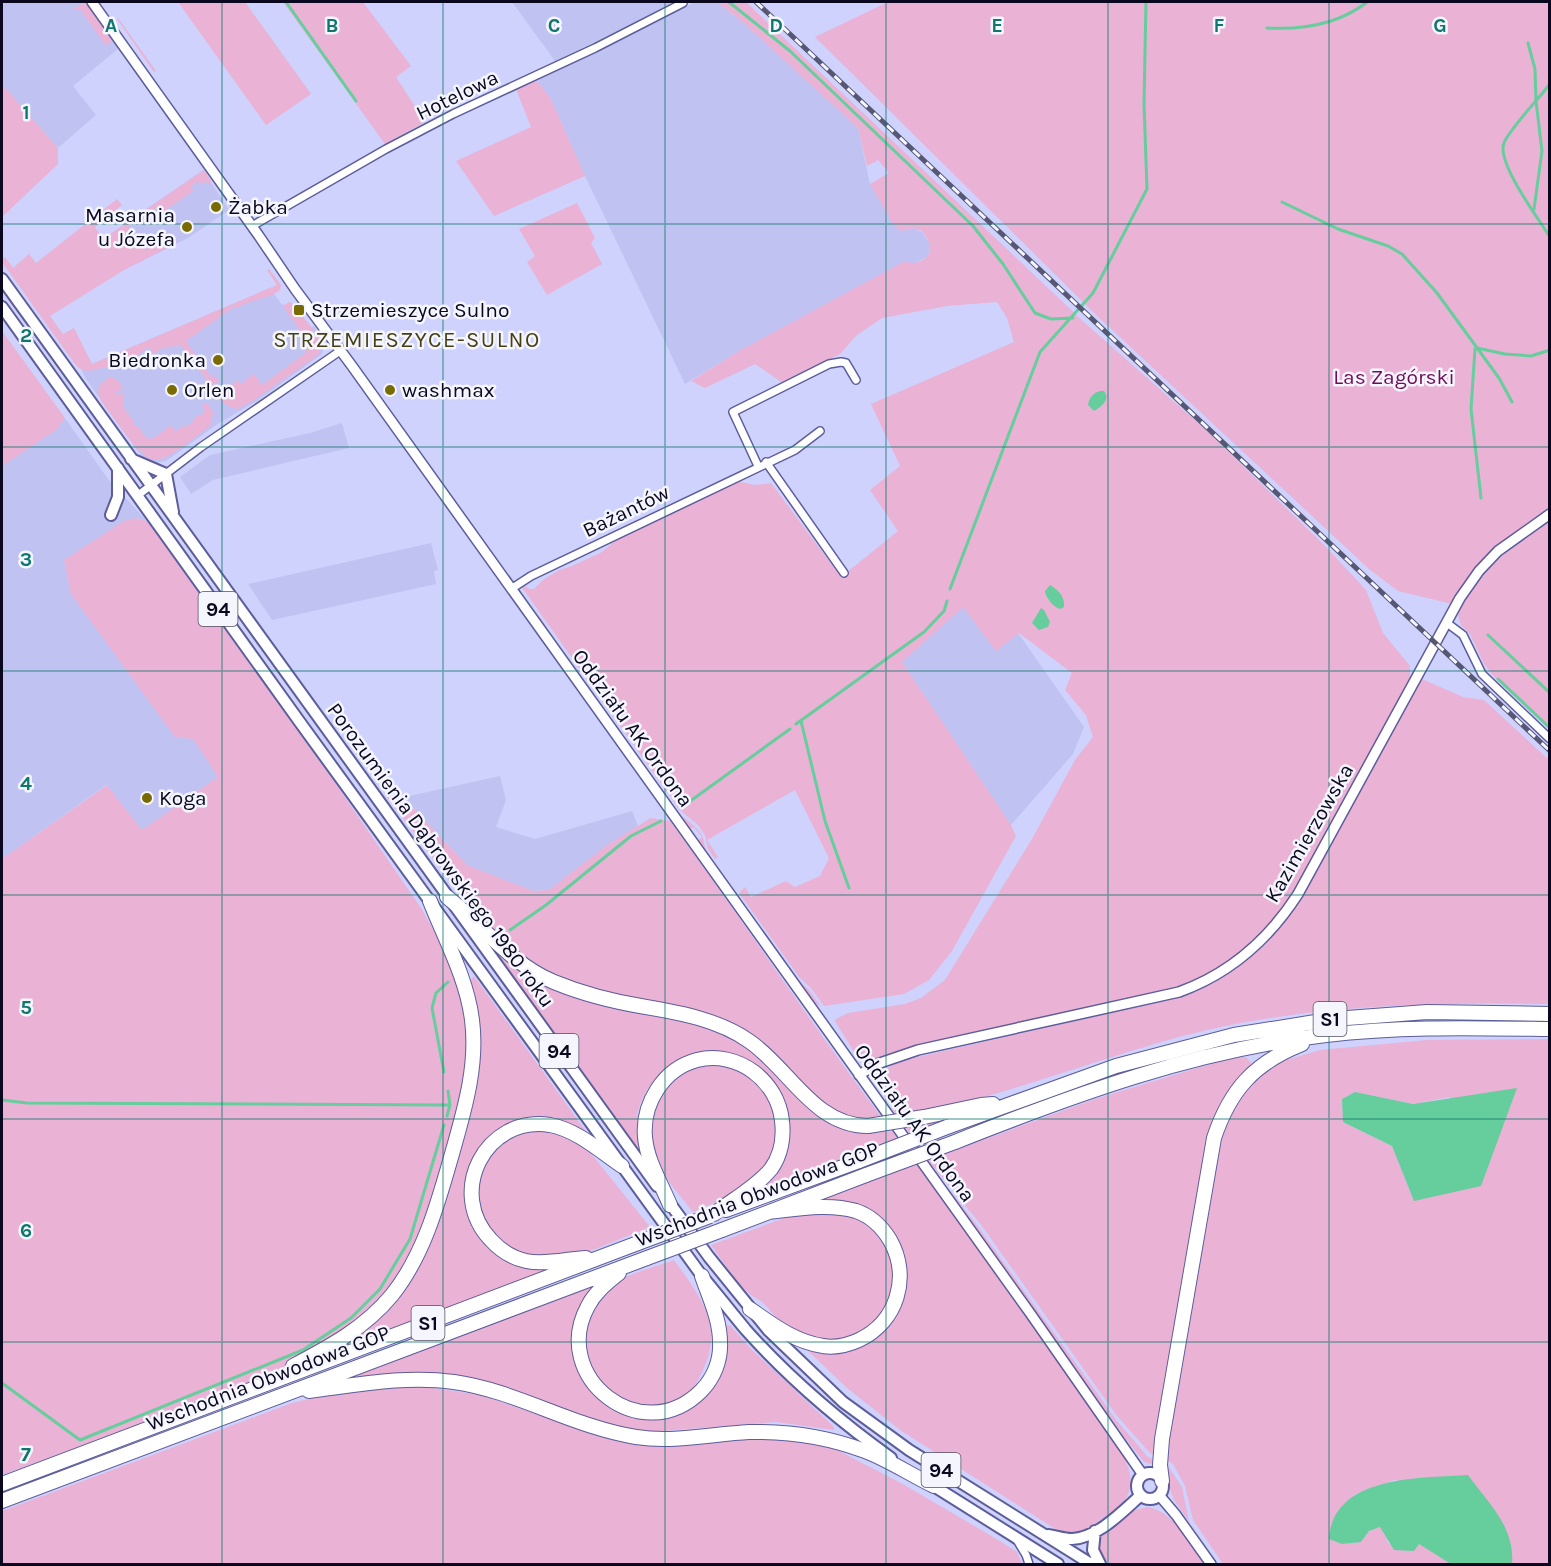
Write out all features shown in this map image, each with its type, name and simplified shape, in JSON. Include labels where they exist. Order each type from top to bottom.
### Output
[{"type":"highway","points":[[447,897],[516,959],[537,974],[554,982],[595,997],[669,1011],[728,1028],[757,1046],[802,1094],[837,1119],[852,1125],[868,1126],[981,1105],[1010,1104]]},
{"type":"highway","points":[[251,1388],[336,1342],[372,1317],[410,1270],[427,1231],[465,1107],[474,1046],[472,1019],[465,992],[430,901]]},
{"type":"highway","name":"Wschodnia Obwodowa GOP","points":[[2,1484],[251,1388],[947,1127],[1144,1057],[1234,1035],[1334,1019],[1415,1013],[1550,1014]]},
{"type":"highway","name":"Wschodnia Obwodowa GOP","points":[[2,1501],[1011,1119],[1145,1072],[1191,1059],[1326,1035],[1392,1029],[1550,1029]]},
{"type":"highway","points":[[1162,1481],[1160,1465],[1164,1428],[1208,1168],[1218,1126],[1233,1096],[1256,1070],[1280,1053],[1326,1035]]},
{"type":"highway","points":[[670,1205],[647,1150],[645,1125],[648,1104],[661,1084],[687,1064],[697,1060],[723,1060],[752,1070],[768,1084],[779,1105],[783,1130],[777,1157],[771,1169],[712,1215]]},
{"type":"highway","points":[[603,1256],[537,1262],[516,1258],[505,1252],[483,1230],[474,1211],[471,1192],[473,1174],[481,1157],[498,1139],[515,1129],[534,1125],[550,1125],[568,1130],[622,1166]]},
{"type":"highway","points":[[750,1309],[783,1332],[800,1340],[825,1347],[837,1347],[864,1338],[881,1325],[890,1314],[899,1288],[900,1262],[894,1247],[881,1227],[866,1215],[840,1208],[816,1207],[769,1212]]},
{"type":"highway","points":[[627,1266],[599,1291],[587,1307],[581,1325],[579,1346],[584,1366],[598,1390],[619,1406],[639,1412],[673,1410],[688,1402],[710,1380],[718,1361],[719,1329],[702,1276]]},
{"type":"highway","points":[[286,1394],[385,1382],[454,1382],[509,1395],[601,1429],[649,1439],[771,1432],[821,1438],[867,1452],[934,1486]]},
{"type":"main road","name":"Porozumienia Dąbrowskiego 1980 roku","points":[[2,279],[670,1205],[750,1309],[782,1345],[843,1402],[909,1450],[1091,1564]]},
{"type":"main road","name":"Porozumienia Dąbrowskiego 1980 roku","points":[[2,307],[622,1166],[702,1276],[745,1329],[812,1396],[863,1438],[1058,1564]]},
{"type":"main road","points":[[131,459],[166,474],[174,519]]},
{"type":"main road","points":[[111,515],[118,497],[118,468]]},
{"type":"main road","points":[[1154,1474],[1162,1481],[1163,1488],[1159,1495],[1149,1499],[1141,1495],[1138,1484],[1143,1475],[1154,1474]]},
{"type":"main road","points":[[1043,1534],[1071,1539],[1095,1531],[1121,1514],[1141,1495]]},
{"type":"main road","points":[[1095,1531],[1093,1550],[1100,1564]]},
{"type":"street","name":"Oddziału AK Ordona","points":[[92,2],[1116,1434],[1143,1475]]},
{"type":"street","name":"Hotelowa","points":[[252,226],[386,149],[453,114],[595,48],[683,3]]},
{"type":"street","points":[[137,496],[212,439],[340,351]]},
{"type":"street","points":[[758,466],[733,412],[830,364],[846,363],[856,380]]},
{"type":"street","name":"Bażantów","points":[[511,589],[531,576],[795,450],[820,431]]},
{"type":"street","points":[[766,462],[844,573]]},
{"type":"street","name":"Kazimierzowska","points":[[859,1075],[877,1064],[918,1050],[1179,992],[1201,983],[1235,963],[1264,936],[1298,894],[1460,598],[1479,571],[1498,551],[1550,514]]},
{"type":"street","points":[[1448,623],[1463,635],[1482,674],[1550,739]]},
{"type":"street","points":[[1159,1495],[1211,1564]]},
{"type":"street","points":[[1016,1538],[1029,1564]]},
{"type":"shaded area","points":[[2,2],[86,2],[119,48],[73,86],[96,115],[58,148],[2,84]]},
{"type":"shaded area","points":[[512,2],[679,2],[555,61]]},
{"type":"shaded area","points":[[695,2],[717,2],[747,26],[858,128],[870,184],[901,231],[913,228],[922,232],[930,244],[930,250],[927,257],[739,351],[685,384],[585,176],[551,99],[537,81]]},
{"type":"shaded area","points":[[203,170],[229,210],[188,238],[124,270],[103,239]]},
{"type":"shaded area","points":[[270,288],[282,305],[292,303],[311,327],[314,326],[325,343],[322,354],[257,401],[219,423],[166,461],[156,463],[143,458],[86,379],[80,367],[92,364]]},
{"type":"shaded area","points":[[1100,391],[1106,394],[1106,400],[1094,411],[1088,405],[1090,398]]},
{"type":"shaded area","points":[[65,418],[108,479],[147,521],[135,518],[64,560],[71,594],[175,737],[193,739],[218,777],[142,830],[106,785],[2,859],[2,466],[56,430]]},
{"type":"shaded area","points":[[342,423],[349,448],[213,480],[191,494],[180,477],[210,455],[310,433]]},
{"type":"shaded area","points":[[431,543],[438,570],[434,571],[436,584],[272,620],[248,584]]},
{"type":"shaded area","points":[[1050,585],[1060,594],[1064,607],[1057,608],[1048,599],[1045,591]]},
{"type":"shaded area","points":[[963,607],[996,650],[1018,633],[1084,727],[1073,754],[1011,825],[902,662]]},
{"type":"shaded area","points":[[1041,608],[1050,622],[1048,627],[1039,630],[1032,623]]},
{"type":"shaded area","points":[[500,776],[506,800],[496,827],[535,839],[632,811],[638,826],[607,845],[549,890],[533,891],[467,865],[405,797]]},
{"type":"shaded area","points":[[1517,1088],[1481,1186],[1414,1201],[1392,1146],[1343,1122],[1342,1099],[1355,1092],[1413,1104]]},
{"type":"shaded area","points":[[1468,1475],[1505,1527],[1512,1551],[1512,1564],[1451,1564],[1419,1544],[1414,1551],[1394,1550],[1380,1527],[1369,1531],[1361,1542],[1342,1544],[1329,1539],[1334,1518],[1346,1502],[1362,1491],[1404,1480]]},
{"type":"green space","points":[[85,2],[112,40],[106,46],[80,9],[74,9]]},
{"type":"green space","points":[[178,2],[245,2],[311,94],[266,125]]},
{"type":"green space","points":[[283,2],[363,2],[411,66],[396,77],[425,122],[385,144]]},
{"type":"green space","points":[[717,2],[746,2],[1085,323],[1207,431],[1326,547],[1366,590],[1383,633],[1410,666],[1410,680],[1286,904],[1272,922],[1235,957],[1211,973],[1158,992],[912,1047],[868,1060],[859,1060],[835,1021],[836,1019],[848,1013],[905,1004],[921,998],[945,980],[1032,839],[1075,760],[1093,737],[1086,715],[1065,690],[1072,673],[1019,633],[996,651],[963,607],[902,662],[1011,825],[1016,836],[952,951],[929,980],[904,994],[824,1006],[811,988],[800,978],[739,893],[745,887],[751,897],[786,881],[795,887],[820,876],[829,858],[795,790],[707,840],[718,857],[715,859],[698,825],[680,810],[521,586],[534,589],[559,570],[602,552],[622,535],[736,481],[755,485],[771,483],[841,577],[898,531],[870,490],[900,466],[871,404],[1014,342],[1007,318],[997,302],[947,306],[882,318],[857,335],[840,354],[783,383],[755,364],[705,388],[691,381],[739,351],[905,261],[920,262],[930,250],[929,242],[922,231],[913,228],[901,231],[893,224],[870,184],[889,173],[878,160],[867,166],[858,128],[747,26]]},
{"type":"green space","name":"Las Zagórski","points":[[888,2],[1549,2],[1549,507],[1520,528],[1483,561],[1452,604],[1398,591],[1369,569],[1093,312],[815,37]]},
{"type":"green space","points":[[118,18],[156,71],[154,72]]},
{"type":"green space","points":[[537,81],[551,99],[585,176],[494,216],[456,161],[531,127],[516,89]]},
{"type":"green space","points":[[2,84],[58,148],[58,164],[2,217]]},
{"type":"green space","points":[[204,170],[211,181],[210,185],[207,181],[201,185],[198,181],[191,186],[192,189],[196,189],[167,209],[171,216],[165,218],[157,207],[128,227],[144,250],[169,232],[177,243],[124,270],[50,316],[63,334],[74,328],[92,364],[277,285],[267,270],[269,269],[281,285],[280,290],[237,308],[235,306],[186,341],[212,378],[215,376],[219,381],[213,385],[180,344],[174,348],[172,345],[166,349],[164,347],[154,354],[148,347],[124,365],[82,370],[67,353],[2,259],[5,257],[13,268],[29,254],[36,263],[117,199],[122,205],[95,227],[103,239]]},
{"type":"green space","points":[[577,203],[595,238],[591,243],[602,264],[547,295],[527,262],[535,256],[519,229]]},
{"type":"green space","points":[[289,302],[294,305],[315,332],[306,339],[283,306]]},
{"type":"green space","points":[[2,331],[65,418],[56,430],[2,466]]},
{"type":"green space","points":[[317,334],[322,346],[318,355],[254,400],[238,409],[228,406],[220,398],[222,392],[238,380],[241,384],[254,374],[262,385],[307,352],[304,347]]},
{"type":"green space","points":[[108,378],[115,379],[121,384],[123,389],[116,392],[119,396],[123,391],[124,408],[134,422],[132,424],[134,426],[136,424],[147,439],[154,438],[171,425],[176,431],[185,425],[186,427],[195,420],[194,418],[202,414],[205,410],[202,405],[205,403],[209,405],[213,413],[210,426],[168,456],[155,460],[150,459],[140,449],[138,451],[101,401],[99,386]]},
{"type":"green space","points":[[135,518],[147,521],[335,783],[421,908],[438,938],[457,984],[467,1031],[461,1098],[431,1203],[416,1244],[398,1279],[371,1311],[312,1353],[281,1370],[2,1475],[2,859],[107,785],[142,830],[218,777],[193,739],[175,737],[71,594],[64,560],[124,521]]},
{"type":"green space","points":[[1549,521],[1549,729],[1495,678],[1484,664],[1470,634],[1461,625],[1458,616],[1476,583],[1503,555]]},
{"type":"green space","points":[[541,618],[678,813],[695,827],[701,834],[712,861],[697,841],[702,837],[694,827],[689,830],[538,620]]},
{"type":"green space","points":[[1422,679],[1463,697],[1484,700],[1549,760],[1549,1004],[1409,1005],[1270,1018],[1179,1037],[969,1101],[898,1117],[877,1085],[885,1070],[900,1061],[1179,997],[1213,983],[1245,961],[1295,908]]},
{"type":"green space","points":[[386,796],[415,810],[467,865],[533,891],[549,890],[607,845],[651,818],[670,821],[882,1118],[862,1121],[838,1112],[817,1098],[754,1037],[595,992],[548,974],[522,958],[474,912]]},
{"type":"green space","points":[[737,895],[798,980],[809,990],[821,1007],[811,1000]]},
{"type":"green space","points":[[494,948],[524,974],[554,989],[580,998],[714,1029],[742,1043],[762,1058],[806,1104],[836,1125],[846,1130],[867,1133],[892,1131],[897,1138],[756,1191],[784,1155],[789,1140],[787,1114],[783,1100],[767,1075],[743,1058],[714,1052],[699,1053],[670,1067],[647,1090],[637,1117],[642,1156]]},
{"type":"green space","points":[[474,976],[590,1137],[565,1123],[549,1118],[524,1119],[510,1125],[478,1152],[468,1169],[465,1184],[467,1213],[481,1240],[491,1251],[504,1259],[524,1265],[559,1267],[338,1348],[391,1304],[468,1121],[480,1060],[479,1033],[469,982]]},
{"type":"green space","points":[[1549,1039],[1549,1564],[1223,1564],[1193,1520],[1185,1486],[1173,1464],[1163,1458],[1211,1170],[1231,1109],[1256,1077],[1276,1063],[1320,1050],[1427,1040]],"holes":[[[1355,1092],[1413,1104],[1450,1097],[1414,1201],[1392,1146],[1343,1122],[1342,1099]],[[1395,1480],[1485,1498],[1495,1511],[1404,1551],[1388,1543],[1380,1527],[1369,1531],[1361,1542],[1342,1544],[1354,1495]]]},
{"type":"green space","points":[[1246,1057],[1251,1067],[1225,1100],[1157,1457],[1149,1452],[1117,1416],[982,1226],[928,1160],[1095,1099]]},
{"type":"green space","points":[[715,1062],[746,1072],[762,1085],[773,1108],[777,1128],[775,1146],[768,1162],[757,1175],[727,1196],[693,1212],[664,1176],[654,1155],[650,1126],[659,1095],[678,1074],[690,1068]]},
{"type":"green space","points":[[953,1118],[910,1134],[906,1128]]},
{"type":"green space","points":[[532,1130],[553,1130],[585,1146],[650,1227],[588,1252],[562,1257],[520,1255],[499,1241],[478,1209],[478,1176],[494,1149],[511,1136]]},
{"type":"green space","points":[[917,1164],[1115,1441],[1125,1459],[1130,1474],[1127,1496],[1110,1514],[1081,1532],[1076,1534],[1060,1532],[900,1430],[847,1388],[805,1348],[865,1343],[906,1273],[904,1255],[897,1238],[883,1222],[818,1201]]},
{"type":"green space","points":[[939,1179],[979,1228],[1117,1421],[1148,1457],[1157,1461],[1155,1465],[1144,1462],[1125,1438]]},
{"type":"green space","points":[[812,1212],[848,1214],[875,1229],[890,1252],[894,1277],[888,1302],[873,1323],[851,1337],[822,1340],[788,1328],[740,1284],[711,1245],[787,1217]]},
{"type":"green space","points":[[674,1260],[693,1286],[706,1312],[711,1340],[708,1355],[697,1382],[680,1400],[665,1405],[626,1404],[613,1396],[587,1359],[584,1340],[587,1328],[597,1304],[619,1281]]},
{"type":"green space","points":[[594,1284],[597,1285],[578,1341],[576,1359],[587,1384],[599,1399],[613,1409],[628,1416],[645,1419],[662,1418],[694,1405],[708,1393],[722,1372],[726,1347],[724,1329],[727,1325],[731,1326],[751,1349],[834,1427],[834,1430],[776,1422],[649,1432],[621,1429],[503,1387],[338,1380],[539,1307]]},
{"type":"green space","points":[[420,1386],[480,1395],[605,1437],[632,1443],[752,1438],[813,1443],[835,1449],[901,1483],[995,1538],[1017,1552],[1022,1564],[2,1564],[2,1511],[292,1403],[356,1391]]},
{"type":"green space","points":[[1166,1463],[1182,1487],[1189,1521],[1219,1564],[1174,1500],[1167,1481]]},
{"type":"green space","points":[[1148,1507],[1166,1515],[1174,1522],[1205,1564],[1111,1564],[1103,1557],[1098,1546],[1104,1532],[1134,1510]]},
{"type":"waterway","points":[[286,2],[356,101]]},
{"type":"waterway","points":[[729,2],[790,51],[973,226],[1003,264],[1035,313],[1051,319],[1073,318]]},
{"type":"waterway","points":[[950,589],[1040,352],[1093,293],[1147,189],[1144,104],[1146,2]]},
{"type":"waterway","points":[[1267,28],[1294,28],[1320,24],[1345,16],[1367,2]]},
{"type":"waterway","points":[[1528,43],[1535,69],[1542,151],[1534,209]]},
{"type":"waterway","points":[[1550,84],[1511,131],[1504,143],[1503,152],[1519,190],[1550,237]]},
{"type":"waterway","points":[[1282,202],[1338,229],[1388,246],[1402,254],[1437,293],[1499,378],[1512,402]]},
{"type":"waterway","points":[[1477,348],[1505,354],[1531,356],[1550,350]]},
{"type":"waterway","points":[[1475,349],[1471,409],[1481,498]]},
{"type":"waterway","points":[[796,724],[924,632],[944,611],[947,601]]},
{"type":"waterway","points":[[1488,635],[1550,693]]},
{"type":"waterway","points":[[1498,679],[1550,728]]},
{"type":"waterway","points":[[801,721],[825,821],[849,888]]},
{"type":"waterway","points":[[682,807],[790,729]]},
{"type":"waterway","points":[[510,930],[546,905],[631,836],[661,821]]},
{"type":"waterway","points":[[444,1072],[432,1008],[436,993],[448,982]]},
{"type":"waterway","points":[[2,1100],[27,1103],[450,1105],[448,1091]]},
{"type":"waterway","points":[[447,1116],[450,1105]]},
{"type":"waterway","points":[[2,1383],[80,1440],[303,1350],[351,1318],[380,1289],[410,1239],[444,1125]]},
{"type":"railway","points":[[756,2],[1550,751]]},
{"type":"place","name":"Żabka","points":[[216,207]]},
{"type":"place","name":"Masarnia u Józefa","points":[[187,227]]},
{"type":"place","name":"Strzemieszyce Sulno","points":[[299,310]]},
{"type":"place","name":"Biedronka","points":[[218,360]]},
{"type":"place","name":"Orlen","points":[[172,390]]},
{"type":"place","name":"washmax","points":[[390,390]]},
{"type":"place","name":"Koga","points":[[147,798]]},
{"type":"district","name":"STRZEMIESZYCE-SULNO","points":[[407,340]]}]
